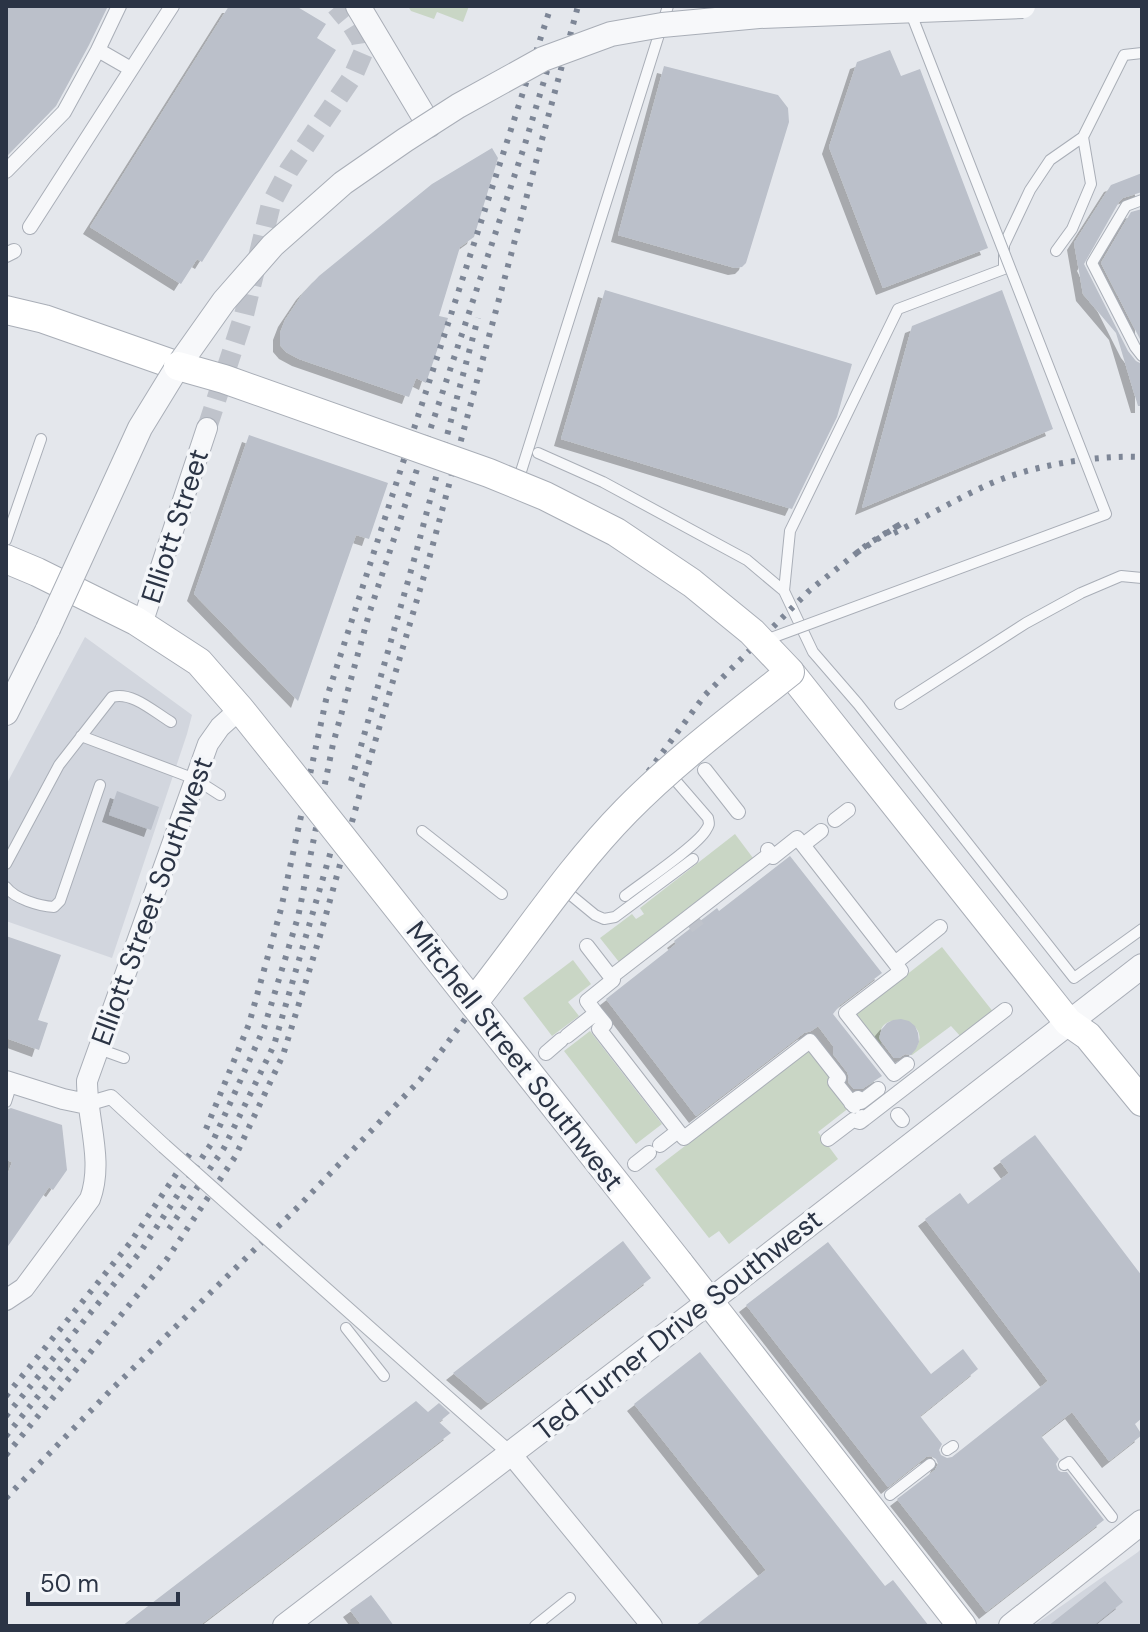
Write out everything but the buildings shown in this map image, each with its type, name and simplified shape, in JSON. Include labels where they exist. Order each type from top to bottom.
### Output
[{"type":"main road","points":[[6,310],[44,319],[224,379],[517,485],[616,532],[652,554],[752,632],[790,672],[1068,1022],[1088,1036],[1142,1102]]},
{"type":"main road","name":"Mitchell Street Southwest","points":[[6,559],[142,624],[199,662],[280,759],[710,1301],[962,1626]]},
{"type":"main road","points":[[473,1003],[561,887],[626,810],[790,672]]},
{"type":"street","points":[[6,171],[64,112],[119,6]]},
{"type":"street","points":[[30,227],[172,6]]},
{"type":"street","points":[[358,6],[429,125]]},
{"type":"street","points":[[6,713],[140,428],[178,366],[224,301],[273,245],[343,183],[458,106],[543,59],[665,15],[759,16],[1023,6]]},
{"type":"street","points":[[98,50],[131,69]]},
{"type":"street","name":"Elliott Street","points":[[142,624],[207,428]]},
{"type":"street","name":"Elliott Street Southwest","points":[[6,1300],[24,1288],[90,1199],[96,1172],[87,1081],[208,744],[220,727],[240,709]]},
{"type":"street","points":[[705,770],[738,812]]},
{"type":"street","points":[[835,820],[848,810]]},
{"type":"street","points":[[803,845],[821,831]]},
{"type":"street","points":[[611,977],[691,918],[769,851],[773,857],[797,838],[901,971],[846,1013],[900,1081]]},
{"type":"street","points":[[895,963],[940,927]]},
{"type":"street","points":[[587,946],[613,980],[587,1001],[605,1024],[599,1029],[684,1138],[810,1041],[839,1078],[835,1082],[858,1111]]},
{"type":"street","name":"Ted Turner Drive Southwest","points":[[285,1626],[1142,966]]},
{"type":"street","points":[[900,1081],[962,1043],[1005,1010]]},
{"type":"street","points":[[546,1053],[596,1013]]},
{"type":"street","points":[[952,1030],[962,1043]]},
{"type":"street","points":[[858,1111],[886,1099],[900,1081],[907,1064]]},
{"type":"street","points":[[8,1088],[87,1104],[111,1097],[511,1454],[652,1626]]},
{"type":"street","points":[[828,1139],[853,1120],[860,1122],[858,1098],[861,1102],[886,1099]]},
{"type":"street","points":[[635,1164],[678,1131]]},
{"type":"street","points":[[1011,1626],[1142,1522]]},
{"type":"lane","points":[[757,643],[1106,514],[910,11]]},
{"type":"lane","points":[[517,485],[665,15]]},
{"type":"lane","points":[[784,591],[790,531],[898,309],[1004,269],[1004,245],[1030,190],[1050,160],[1083,137],[1124,55],[1142,53]]},
{"type":"lane","points":[[1056,251],[1072,229],[1091,184],[1083,137]]},
{"type":"lane","points":[[1142,200],[1126,206],[1092,263],[1142,356]]},
{"type":"lane","points":[[6,540],[41,439]]},
{"type":"lane","points":[[538,453],[603,482],[747,560],[784,591],[813,652],[858,704],[1074,978],[1142,929]]},
{"type":"lane","points":[[900,704],[1001,639],[1081,593],[1121,576],[1142,578]]},
{"type":"lane","points":[[6,864],[59,765],[112,697],[122,694],[171,722]]},
{"type":"lane","points":[[81,736],[195,779],[220,795]]},
{"type":"lane","points":[[625,896],[688,848],[709,826],[708,818],[668,772]]},
{"type":"lane","points":[[6,887],[10,893],[45,906],[54,907],[60,901],[100,785]]},
{"type":"lane","points":[[422,831],[502,894]]},
{"type":"lane","points":[[561,887],[595,915],[604,919],[615,917],[693,859]]},
{"type":"lane","points":[[99,1049],[124,1058]]},
{"type":"lane","points":[[346,1328],[384,1376]]},
{"type":"lane","points":[[1064,1465],[1069,1462],[1112,1517]]},
{"type":"lane","points":[[890,1495],[930,1464]]},
{"type":"lane","points":[[535,1626],[570,1598]]},
{"type":"shaded area","points":[[85,637],[192,715],[112,958],[6,921],[6,785]]},
{"type":"shaded area","points":[[1142,1548],[1142,1626],[1033,1626],[1138,1552]]},
{"type":"green space","points":[[408,6],[469,6],[463,22],[437,12],[434,19],[411,11]]},
{"type":"green space","points":[[735,834],[753,858],[619,962],[600,938],[632,914],[636,919],[644,914],[640,908]]},
{"type":"green space","points":[[942,947],[994,1013],[962,1038],[951,1026],[912,1055],[919,1042],[919,1032],[903,1021],[893,1021],[884,1025],[880,1034],[883,1049],[855,1015]]},
{"type":"green space","points":[[573,960],[591,984],[568,1002],[579,1016],[552,1036],[523,998]]},
{"type":"green space","points":[[590,1031],[662,1124],[636,1144],[564,1051]]},
{"type":"green space","points":[[811,1049],[850,1107],[818,1132],[838,1159],[729,1244],[719,1231],[709,1238],[655,1169]]},
{"type":"tunnel","points":[[207,428],[244,315],[271,204],[289,170],[353,76],[363,53],[361,40],[336,6]]},
{"type":"tunnel","points":[[692,920],[698,928]]},
{"type":"railway","points":[[206,1129],[249,1024],[281,909],[326,700],[551,6]]},
{"type":"railway","points":[[6,1455],[167,1259],[235,1157],[283,1055],[429,559],[578,6]]},
{"type":"railway","points":[[6,1416],[141,1251],[213,1141],[264,1028],[298,917],[333,744],[369,614],[553,51]]},
{"type":"railway","points":[[351,781],[478,318]]},
{"type":"railway","points":[[894,533],[983,487],[1019,473],[1082,460],[1142,457]]},
{"type":"railway","points":[[6,1498],[297,1208],[420,1080],[705,695],[810,590],[868,544],[902,523],[855,554]]},
{"type":"railway","points":[[169,1229],[224,1148],[274,1045],[338,827]]},
{"type":"railway","points":[[6,1396],[130,1243],[191,1152]]},
{"type":"railway","points":[[6,1436],[81,1343]]}]
